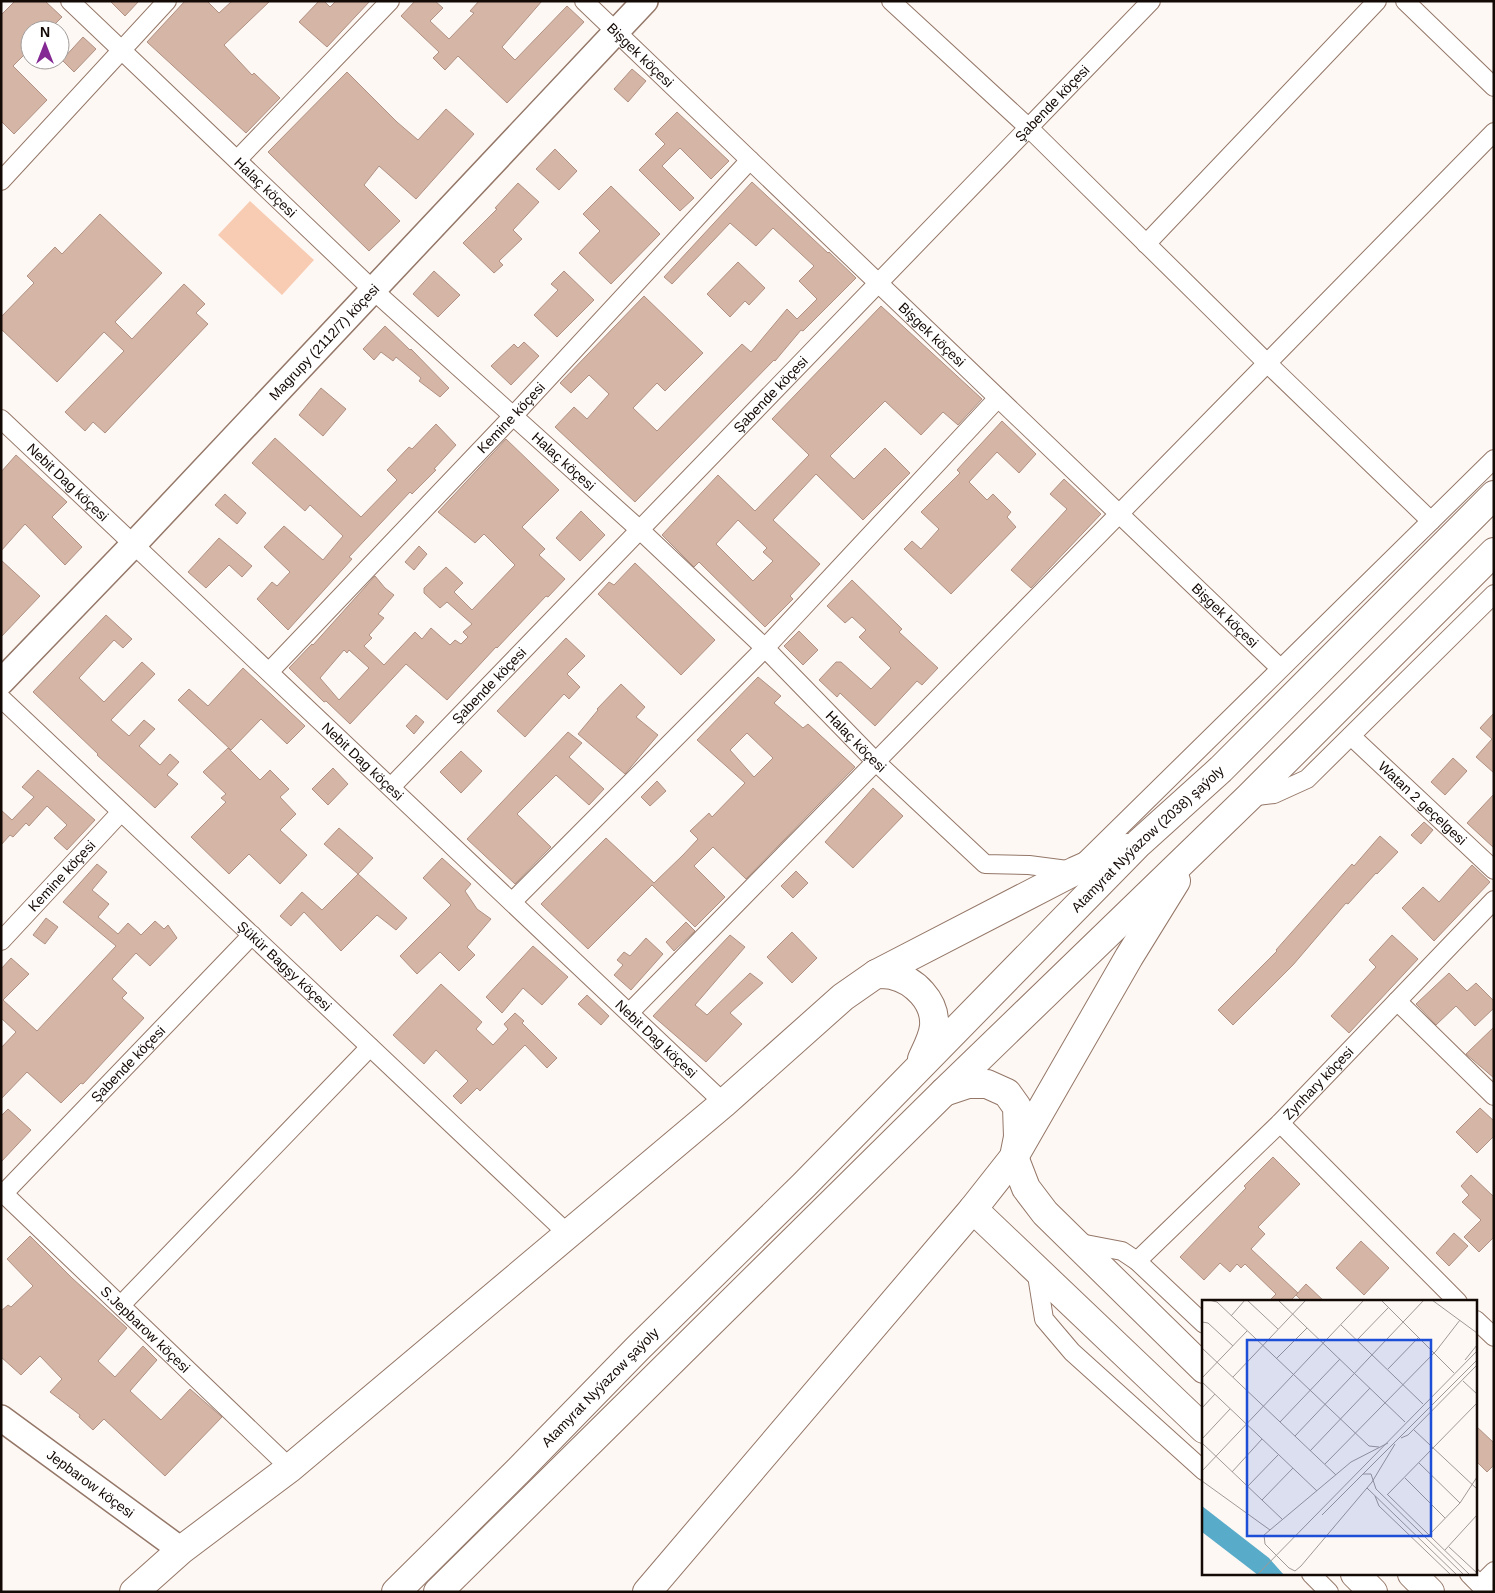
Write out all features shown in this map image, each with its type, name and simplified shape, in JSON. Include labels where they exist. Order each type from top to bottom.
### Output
[{"type":"main road","name":"Atamyrat Nyýazow (2038) şaýoly","points":[[804,1185],[1139,843],[1221,769],[1269,722],[1494,495]]},
{"type":"main road","points":[[943,1093],[1197,846],[1249,798],[1494,552]]},
{"type":"main road","points":[[134,1592],[181,1550],[290,1468],[724,1103],[843,997],[876,974],[1075,871],[1139,843]]},
{"type":"main road","points":[[647,1592],[973,1210],[1014,1157],[1129,957],[1197,846]]},
{"type":"main road","points":[[876,974],[892,975],[912,984],[926,997],[932,1011],[934,1024],[932,1036],[916,1071]]},
{"type":"main road","points":[[943,1093],[968,1084],[987,1084],[1007,1093],[1017,1107],[1018,1137],[1014,1157],[1026,1188],[1045,1213],[1202,1367]]},
{"type":"main road","name":"Atamyrat Nyýazow şaýoly","points":[[438,1592],[943,1093]]},
{"type":"main road","name":"Atamyrat Nyýazow şaýoly","points":[[396,1592],[520,1470],[638,1348],[804,1185]]},
{"type":"main road","points":[[973,1210],[1202,1428]]},
{"type":"main road","points":[[1357,1576],[1373,1592]]},
{"type":"main road","points":[[1414,1576],[1430,1592]]},
{"type":"street","name":"Halaç köçesi","points":[[70,1],[373,290],[640,530],[765,648],[875,761],[985,864],[1030,865],[1075,871]]},
{"type":"street","points":[[1,181],[167,1]]},
{"type":"street","points":[[237,160],[390,1]]},
{"type":"street","name":"Bişgek köçesi","points":[[584,1],[1119,514],[1277,672]]},
{"type":"street","name":"Magrupy (2112/7) köçesi","points":[[1,682],[134,544],[645,1]]},
{"type":"street","name":"Şabende köçesi","points":[[390,787],[1151,1]]},
{"type":"street","points":[[1146,244],[1378,1]]},
{"type":"street","points":[[1405,1],[1494,87]]},
{"type":"street","points":[[894,2],[1028,128],[1430,521]]},
{"type":"street","points":[[629,1013],[1266,362],[1494,132]]},
{"type":"street","name":"Kemine köçesi","points":[[269,672],[513,416],[750,160]]},
{"type":"street","points":[[512,902],[765,648],[998,398]]},
{"type":"street","name":"Nebit Dag köçesi","points":[[1,418],[724,1103]]},
{"type":"street","points":[[1075,871],[1494,459]]},
{"type":"street","points":[[1249,798],[1274,794],[1307,779],[1494,594]]},
{"type":"street","points":[[1269,722],[1277,672]]},
{"type":"street","name":"Şükür Bagşy köçesi","points":[[1,698],[568,1234]]},
{"type":"street","name":"Watan 2 geçelgesi","points":[[1351,736],[1494,870]]},
{"type":"street","name":"Kemine köçesi","points":[[1,941],[121,812]]},
{"type":"street","name":"Zynhary köçesi","points":[[1138,1261],[1280,1123],[1494,900]]},
{"type":"street","name":"Şabende köçesi","points":[[2,1192],[252,935]]},
{"type":"street","points":[[1397,1001],[1494,1096]]},
{"type":"street","points":[[121,1306],[370,1047]]},
{"type":"street","points":[[1280,1123],[1456,1300]]},
{"type":"street","name":"S.Jepbarow köçesi","points":[[2,1192],[290,1468]]},
{"type":"street","points":[[1075,1242],[1122,1251],[1138,1261],[1202,1322]]},
{"type":"street","points":[[1036,1269],[1044,1319],[1072,1352],[1202,1469]]},
{"type":"street","points":[[1478,1322],[1494,1338]]},
{"type":"street","name":"Jepbarow köçesi","points":[[1,1418],[181,1550]]},
{"type":"street","points":[[1479,1584],[1494,1571]]},
{"type":"street","points":[[1313,1576],[1329,1592]]},
{"type":"shaded area","points":[[250,201],[314,260],[282,295],[218,235]]},
{"type":"building","points":[[15,1],[45,1],[62,17],[59,20],[20,20],[20,59],[13,66],[47,100],[14,134],[1,121],[1,15]]},
{"type":"building","points":[[110,1],[139,1],[125,16]]},
{"type":"building","points":[[185,1],[207,1],[219,13],[232,1],[270,1],[224,45],[252,75],[254,73],[280,98],[246,133],[147,42]]},
{"type":"building","points":[[319,1],[324,1],[330,7],[336,1],[370,1],[327,47],[299,22]]},
{"type":"building","points":[[415,1],[435,1],[443,8],[430,21],[449,39],[474,13],[470,11],[479,1],[542,1],[502,47],[515,60],[567,6],[584,22],[507,103],[458,56],[445,70],[433,58],[439,52],[401,16]]},
{"type":"building","points":[[83,37],[96,49],[74,72],[70,68],[70,51]]},
{"type":"building","points":[[632,69],[646,81],[628,102],[614,89]]},
{"type":"building","points":[[347,72],[397,122],[418,140],[446,109],[474,134],[416,199],[379,166],[364,185],[400,221],[369,251],[268,152]]},
{"type":"building","points":[[677,112],[729,161],[711,179],[680,148],[662,166],[694,198],[680,211],[639,170],[665,144],[655,134]]},
{"type":"building","points":[[555,149],[577,171],[559,190],[536,169]]},
{"type":"building","points":[[752,182],[856,278],[803,331],[801,330],[775,361],[635,502],[555,427],[574,407],[587,419],[609,394],[589,375],[571,393],[560,383],[644,296],[703,353],[665,391],[657,383],[633,408],[657,431],[742,344],[751,352],[787,309],[797,319],[817,299],[799,281],[814,266],[773,228],[756,246],[730,223],[672,284],[664,277]]},
{"type":"building","points":[[518,183],[539,202],[513,230],[522,239],[499,261],[503,265],[494,273],[463,243],[497,209],[495,208]]},
{"type":"building","points":[[611,186],[660,234],[611,284],[579,253],[600,231],[583,214]]},
{"type":"building","points":[[100,214],[162,273],[115,322],[132,339],[184,284],[205,304],[196,313],[208,324],[105,433],[93,422],[85,431],[65,412],[124,351],[104,332],[57,382],[1,329],[1,317],[34,283],[27,276],[55,247],[62,254]]},
{"type":"building","points":[[738,262],[765,288],[749,305],[745,301],[730,317],[707,294]]},
{"type":"building","points":[[434,271],[460,295],[438,317],[413,294]]},
{"type":"building","points":[[564,271],[594,300],[557,337],[534,315],[558,290],[551,284]]},
{"type":"building","points":[[881,306],[982,399],[958,425],[943,412],[921,435],[885,401],[830,456],[854,479],[885,448],[910,473],[863,520],[816,474],[773,520],[820,564],[790,596],[793,599],[765,627],[699,562],[694,567],[662,535],[718,475],[755,511],[809,455],[772,419]],"holes":[[[738,520],[767,548],[763,552],[773,561],[753,581],[716,544]]]},
{"type":"building","points":[[385,326],[411,349],[449,388],[440,397],[419,381],[421,378],[396,357],[393,361],[381,352],[374,360],[363,349]]},
{"type":"building","points":[[524,342],[539,356],[511,385],[491,366],[514,344],[518,348]]},
{"type":"building","points":[[321,388],[346,409],[323,436],[299,415]]},
{"type":"building","points":[[1002,421],[1036,454],[1019,473],[997,452],[969,482],[987,500],[993,494],[1011,512],[1007,517],[1016,527],[951,594],[904,549],[912,541],[921,549],[939,529],[921,512],[960,473],[957,470]]},
{"type":"building","points":[[436,424],[456,445],[434,469],[436,470],[412,494],[410,492],[349,557],[352,559],[288,630],[257,599],[272,582],[277,586],[290,572],[264,547],[284,526],[323,560],[343,536],[310,505],[305,511],[252,463],[275,438],[361,517],[397,480],[387,470],[409,447],[412,449]]},
{"type":"building","points":[[506,439],[559,490],[522,527],[545,549],[539,555],[565,579],[496,647],[447,700],[406,664],[350,724],[289,668],[313,645],[375,576],[394,595],[378,614],[384,618],[369,635],[372,638],[364,646],[384,665],[415,632],[422,639],[431,628],[450,645],[455,640],[461,644],[468,637],[463,632],[472,624],[447,602],[440,608],[424,593],[424,588],[446,567],[463,583],[454,592],[472,610],[515,565],[484,534],[475,543],[438,512]],"holes":[[[344,650],[347,653],[349,650],[369,668],[339,700],[320,678]]]},
{"type":"building","points":[[16,455],[67,502],[52,517],[82,547],[65,565],[25,524],[1,551],[1,472]]},
{"type":"building","points":[[1064,479],[1101,514],[1031,588],[1011,570],[1067,509],[1050,494]]},
{"type":"building","points":[[225,494],[246,513],[237,524],[215,505]]},
{"type":"building","points":[[581,511],[605,535],[580,561],[556,538]]},
{"type":"building","points":[[219,538],[252,566],[242,577],[229,565],[206,588],[188,572]]},
{"type":"building","points":[[419,546],[427,554],[414,570],[405,562]]},
{"type":"building","points":[[1,560],[40,596],[1,637]]},
{"type":"building","points":[[635,563],[715,640],[681,675],[598,594],[609,582],[614,585]]},
{"type":"building","points":[[852,580],[902,629],[899,632],[938,668],[922,685],[917,681],[875,726],[840,693],[837,697],[819,680],[836,662],[841,662],[871,689],[891,668],[859,637],[866,630],[852,617],[845,623],[827,606]]},
{"type":"building","points":[[106,615],[132,639],[123,648],[114,640],[79,678],[104,702],[142,662],[155,674],[111,720],[129,736],[144,720],[155,729],[139,746],[160,765],[170,754],[179,762],[167,775],[178,784],[155,808],[97,755],[33,692]]},
{"type":"building","points":[[799,631],[818,650],[803,665],[784,646]]},
{"type":"building","points":[[566,638],[585,656],[567,674],[580,687],[569,699],[564,694],[525,737],[497,711]]},
{"type":"building","points":[[243,668],[305,726],[287,744],[261,719],[231,750],[178,700],[189,689],[208,706]]},
{"type":"building","points":[[758,677],[781,696],[774,703],[803,728],[808,724],[855,767],[746,879],[713,847],[694,866],[725,897],[695,927],[652,885],[588,949],[541,904],[606,838],[654,883],[683,855],[698,839],[690,831],[709,813],[712,817],[745,783],[697,740]],"holes":[[[747,733],[773,758],[754,777],[730,750]]]},
{"type":"building","points":[[621,684],[645,707],[636,717],[658,735],[625,774],[578,734],[597,709]]},
{"type":"building","points":[[1494,713],[1494,773],[1476,757],[1492,739],[1480,728]]},
{"type":"building","points":[[416,715],[424,722],[414,734],[406,726]]},
{"type":"building","points":[[568,732],[582,743],[569,757],[604,789],[589,805],[556,775],[517,814],[551,847],[515,884],[467,839]]},
{"type":"building","points":[[228,748],[260,780],[270,770],[289,789],[280,797],[296,814],[280,830],[307,855],[280,884],[249,854],[229,874],[191,837],[226,802],[221,798],[226,794],[203,772]]},
{"type":"building","points":[[461,751],[482,771],[461,793],[440,772]]},
{"type":"building","points":[[1453,758],[1467,771],[1445,795],[1431,782]]},
{"type":"building","points":[[333,768],[348,784],[328,805],[312,789]]},
{"type":"building","points":[[38,770],[95,820],[67,850],[54,838],[67,825],[47,806],[29,826],[26,823],[13,837],[10,835],[1,845],[1,810],[12,820],[34,797],[22,787]]},
{"type":"building","points":[[657,781],[666,791],[650,806],[641,797]]},
{"type":"building","points":[[873,788],[903,816],[853,868],[825,842]]},
{"type":"building","points":[[1494,794],[1494,848],[1467,823]]},
{"type":"building","points":[[1424,822],[1433,830],[1421,844],[1411,835]]},
{"type":"building","points":[[339,828],[373,858],[358,874],[324,844]]},
{"type":"building","points":[[1380,836],[1398,852],[1348,904],[1346,903],[1293,965],[1233,1025],[1218,1010],[1277,951],[1352,864],[1354,866]]},
{"type":"building","points":[[442,858],[471,884],[465,891],[477,909],[491,919],[467,947],[475,955],[459,971],[440,952],[417,974],[400,956],[451,905],[423,878]]},
{"type":"building","points":[[97,864],[107,872],[92,890],[109,904],[98,917],[118,934],[128,923],[141,935],[155,921],[164,929],[168,925],[177,938],[150,966],[136,953],[112,979],[127,993],[122,998],[144,1018],[83,1084],[81,1083],[61,1103],[27,1072],[1,1099],[1,1048],[16,1032],[1,1018],[1,969],[11,958],[29,974],[3,1000],[37,1031],[116,946],[63,902]]},
{"type":"building","points":[[1472,865],[1490,882],[1434,941],[1402,908],[1423,887],[1439,902]]},
{"type":"building","points":[[796,871],[808,883],[793,898],[781,886]]},
{"type":"building","points":[[358,874],[407,918],[396,930],[377,915],[341,951],[304,912],[291,926],[280,916],[302,892],[322,910]]},
{"type":"building","points":[[46,918],[58,927],[45,944],[33,935]]},
{"type":"building","points":[[686,922],[695,931],[674,951],[666,942]]},
{"type":"building","points":[[792,932],[817,958],[792,983],[767,957]]},
{"type":"building","points":[[730,935],[745,947],[695,1005],[707,1015],[750,973],[763,983],[730,1013],[742,1024],[706,1062],[653,1016]]},
{"type":"building","points":[[1392,935],[1418,959],[1349,1033],[1331,1016],[1376,967],[1369,960]]},
{"type":"building","points":[[646,938],[663,954],[631,990],[614,975],[623,965],[617,960],[624,952],[630,956]]},
{"type":"building","points":[[533,946],[568,977],[542,1005],[523,988],[502,1013],[486,997]]},
{"type":"building","points":[[1449,973],[1467,991],[1476,983],[1494,1001],[1494,1008],[1475,1026],[1456,1006],[1436,1025],[1416,1004]]},
{"type":"building","points":[[441,984],[482,1022],[476,1029],[493,1045],[508,1029],[504,1024],[515,1013],[524,1021],[522,1023],[557,1058],[547,1068],[525,1045],[480,1091],[477,1088],[461,1104],[453,1096],[468,1081],[436,1050],[424,1064],[393,1035]]},
{"type":"building","points":[[587,995],[609,1016],[601,1025],[578,1004]]},
{"type":"building","points":[[1494,1027],[1494,1078],[1466,1054]]},
{"type":"building","points":[[1480,1108],[1494,1121],[1494,1136],[1477,1153],[1456,1132]]},
{"type":"building","points":[[8,1109],[31,1130],[1,1162],[1,1116]]},
{"type":"building","points":[[1273,1157],[1300,1184],[1258,1227],[1265,1234],[1251,1249],[1298,1293],[1291,1300],[1270,1300],[1276,1294],[1245,1264],[1241,1268],[1237,1264],[1230,1272],[1220,1263],[1204,1280],[1180,1257],[1246,1188],[1244,1186]]},
{"type":"building","points":[[1471,1175],[1494,1197],[1494,1237],[1479,1252],[1464,1237],[1481,1220],[1462,1202],[1469,1195],[1461,1186]]},
{"type":"building","points":[[1454,1233],[1468,1246],[1449,1266],[1436,1253]]},
{"type":"building","points":[[30,1236],[72,1278],[127,1328],[98,1361],[115,1377],[143,1346],[157,1360],[130,1391],[161,1420],[190,1389],[222,1417],[165,1476],[104,1419],[93,1430],[79,1417],[80,1415],[50,1392],[62,1379],[40,1356],[21,1375],[1,1357],[1,1311],[8,1305],[11,1307],[33,1286],[7,1259]]},
{"type":"building","points":[[1361,1241],[1389,1268],[1364,1295],[1336,1268]]},
{"type":"building","points":[[1306,1284],[1323,1300],[1301,1300],[1296,1295]]},
{"type":"building","points":[[1478,1428],[1494,1443],[1494,1465],[1487,1472],[1478,1463]]}]
